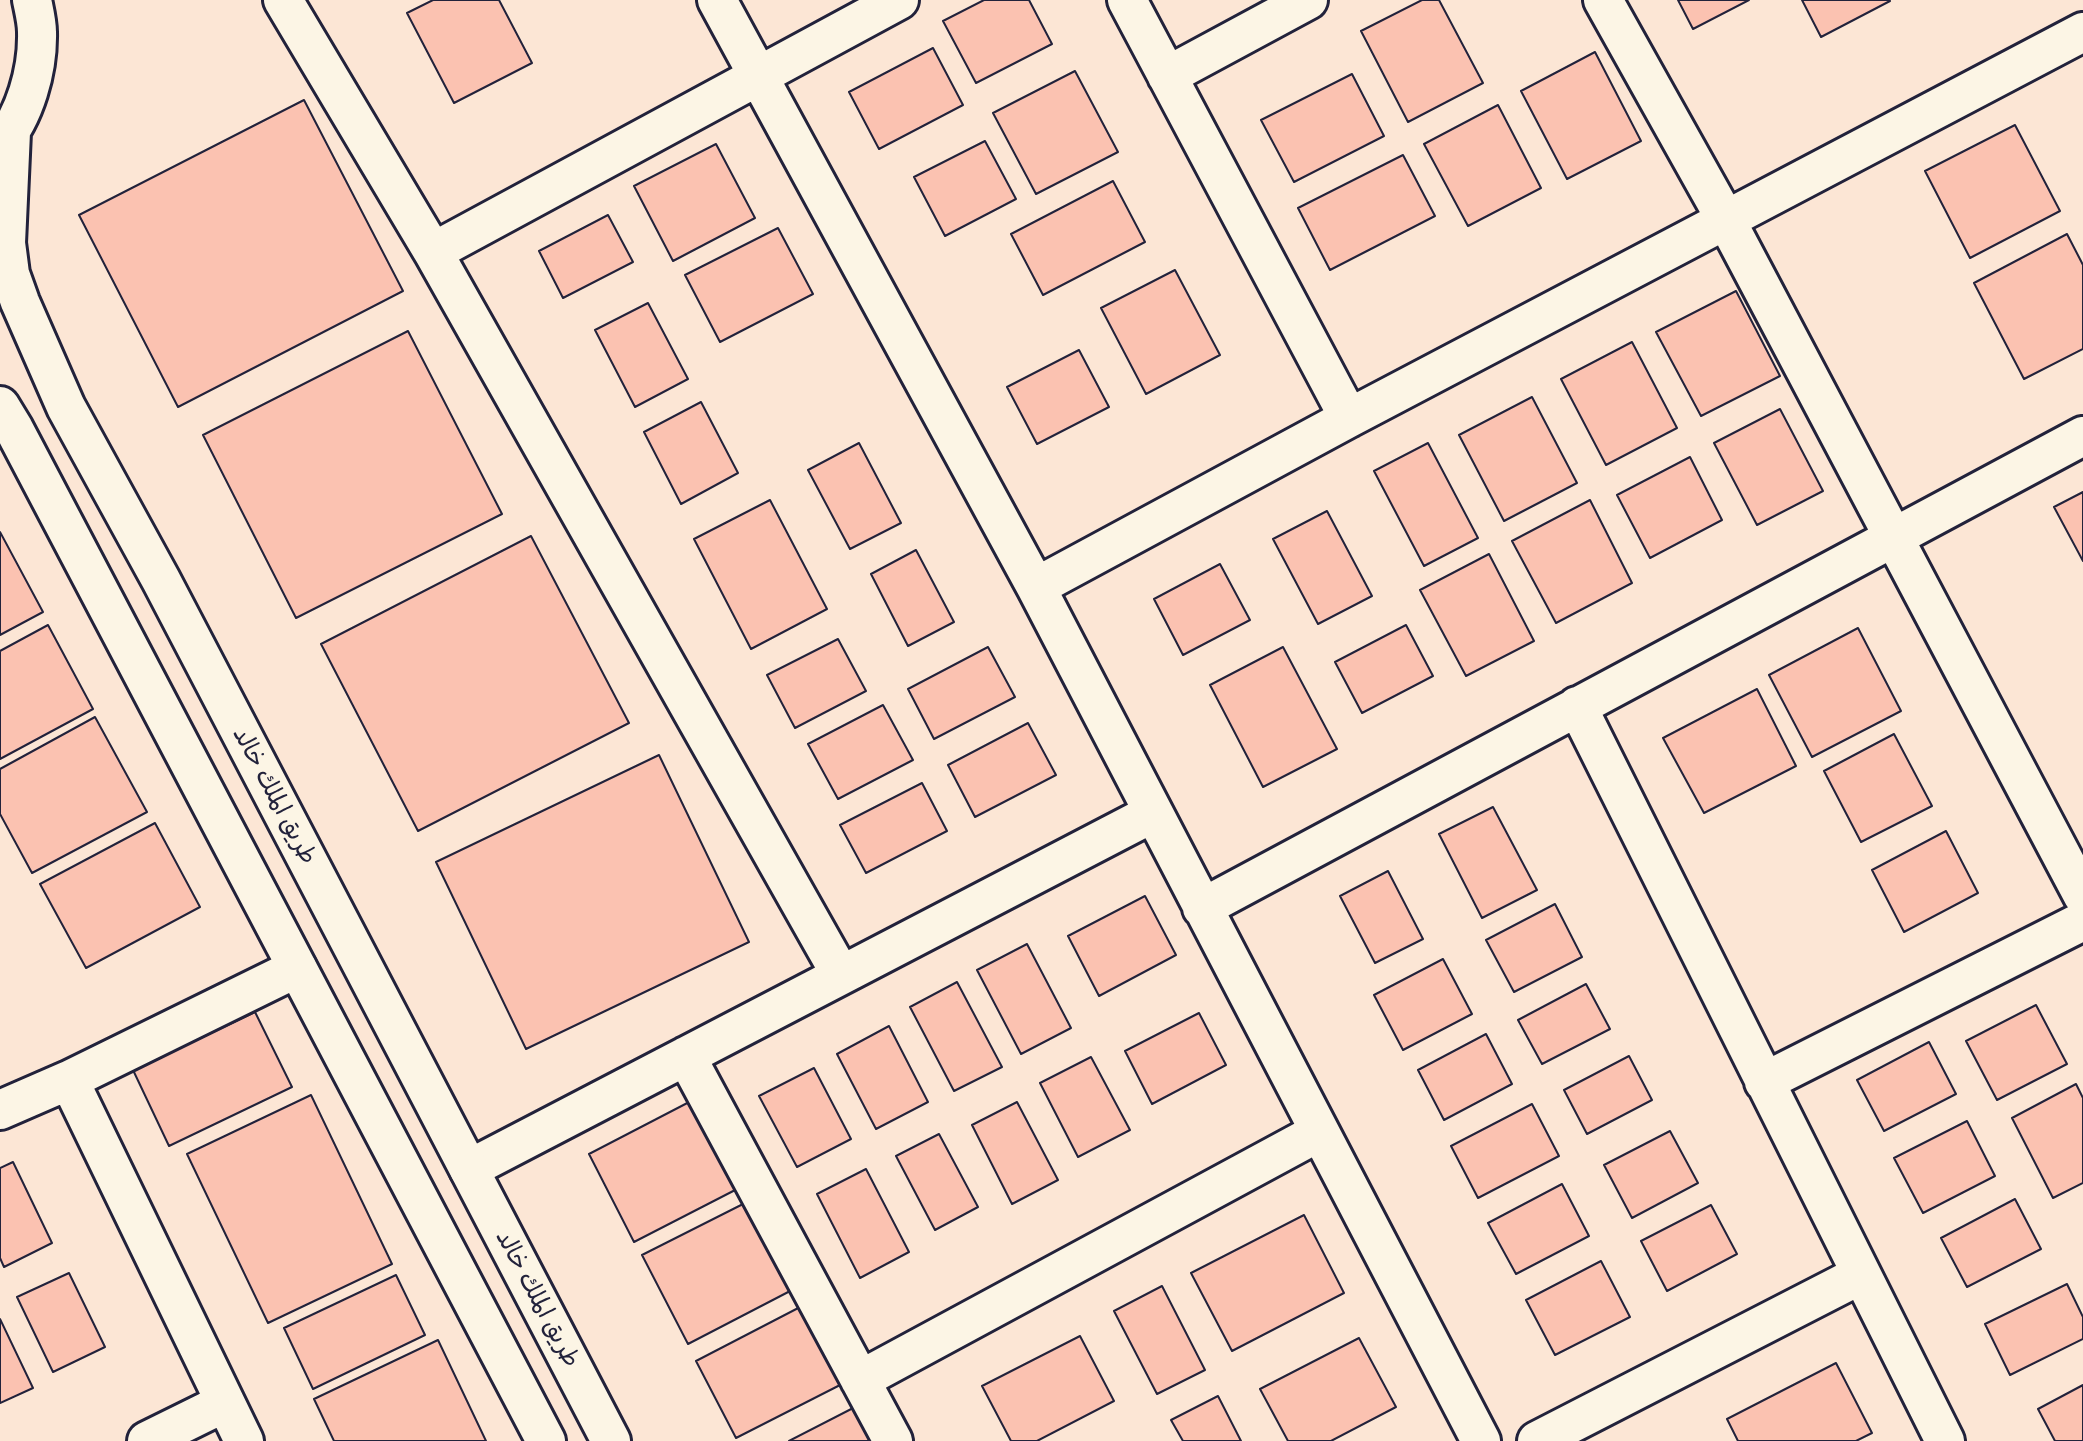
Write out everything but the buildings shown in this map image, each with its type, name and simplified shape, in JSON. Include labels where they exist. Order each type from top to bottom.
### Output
[{"type":"street","points":[[5,139],[31,84],[38,32],[32,0]]},
{"type":"street","points":[[283,0],[433,252],[841,975]]},
{"type":"street","points":[[717,0],[1036,587],[1481,1441]]},
{"type":"street","points":[[433,252],[900,0]]},
{"type":"street","points":[[1127,0],[1349,418]]},
{"type":"street","points":[[1167,76],[1308,0]]},
{"type":"street","points":[[1603,0],[1726,220],[2083,896]]},
{"type":"street","points":[[1036,587],[1349,418],[1726,220],[2081,39]]},
{"type":"street","name":"طريق الملك خالد","points":[[5,139],[5,273],[66,407],[167,592],[611,1441]]},
{"type":"street","points":[[0,406],[546,1441]]},
{"type":"street","points":[[1202,908],[2083,436]]},
{"type":"street","points":[[1577,706],[1945,1441]]},
{"type":"street","points":[[469,1169],[1153,813]]},
{"type":"street","points":[[1764,1082],[2083,920]]},
{"type":"street","points":[[0,1110],[69,1080],[297,968]]},
{"type":"street","points":[[686,1056],[893,1441]]},
{"type":"street","points":[[69,1080],[244,1441]]},
{"type":"street","points":[[860,1380],[1319,1132]]},
{"type":"street","points":[[1537,1441],[1860,1275]]},
{"type":"street","points":[[147,1441],[224,1403]]}]
